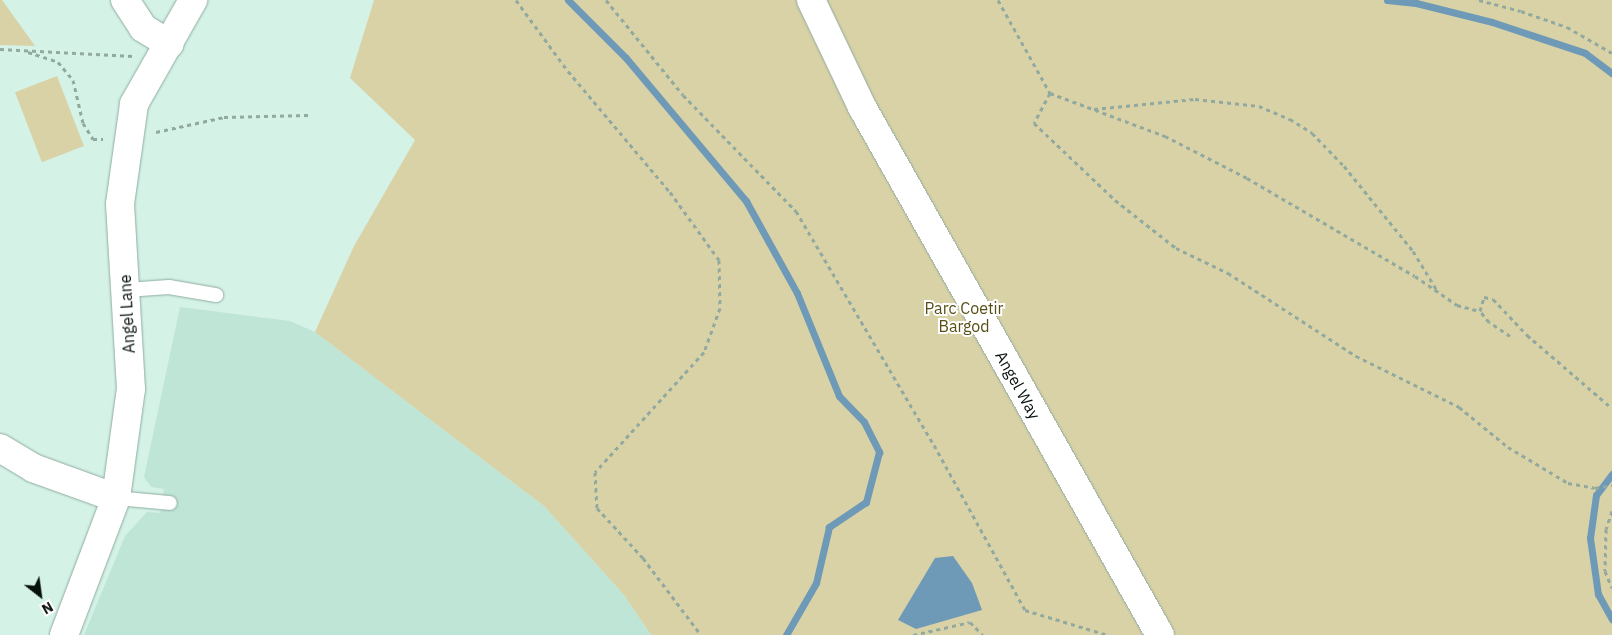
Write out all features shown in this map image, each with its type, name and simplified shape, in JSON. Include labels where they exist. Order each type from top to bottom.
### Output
[{"type":"street","points":[[125,0],[143,28],[170,44]]},
{"type":"street","name":"Angel Lane","points":[[64,635],[116,498],[131,389],[120,204],[127,138],[134,104],[170,44],[193,0]]},
{"type":"street","name":"Angel Way","points":[[811,0],[862,107],[1160,635]]},
{"type":"street","points":[[0,448],[33,468],[116,498]]},
{"type":"lane","points":[[126,290],[169,287],[216,295]]},
{"type":"lane","points":[[116,498],[170,503]]},
{"type":"path","points":[[516,0],[568,71],[670,192],[719,260],[720,308],[704,352],[595,472],[597,508],[643,558],[701,635]]},
{"type":"path","points":[[606,0],[683,95],[796,211],[934,445],[1025,610],[1108,635]]},
{"type":"path","points":[[998,0],[1050,93],[1165,136],[1246,178],[1457,305],[1480,311],[1489,322],[1510,336]]},
{"type":"path","points":[[1478,0],[1521,10],[1567,28],[1612,53]]},
{"type":"path","points":[[0,50],[135,56],[155,68]]},
{"type":"path","points":[[28,52],[58,62],[73,80],[83,124],[93,140],[127,138],[224,117],[309,115]]},
{"type":"path","points":[[1050,93],[1034,123],[1115,200],[1176,248],[1228,273],[1356,356],[1459,407],[1508,447],[1568,483],[1595,488],[1612,485]]},
{"type":"path","points":[[1094,109],[1195,99],[1259,106],[1290,119],[1312,133],[1344,166],[1413,251],[1438,292]]},
{"type":"path","points":[[1480,311],[1484,297],[1493,300],[1527,335],[1612,408]]},
{"type":"path","points":[[1612,511],[1606,530],[1606,571],[1612,588]]},
{"type":"path","points":[[913,635],[970,622],[983,635]]},
{"type":"shaded area","points":[[180,307],[290,321],[315,332],[544,506],[624,595],[651,635],[84,635],[125,536],[147,512],[160,513],[164,489],[151,487],[144,477]]},
{"type":"green space","points":[[0,0],[2,0],[35,46],[0,45]]},
{"type":"green space","name":"Parc Coetir Bargod","points":[[374,0],[1612,0],[1612,635],[651,635],[624,595],[544,506],[315,332],[354,246],[415,140],[350,78]]},
{"type":"green space","points":[[57,76],[84,146],[42,162],[15,92]]},
{"type":"water","points":[[953,556],[972,583],[982,610],[916,629],[898,620],[935,558]]},
{"type":"waterway","points":[[568,0],[626,58],[746,201],[797,293],[839,396],[864,422],[879,452],[866,502],[829,527],[816,583],[786,635]]},
{"type":"waterway","points":[[1387,0],[1416,3],[1492,22],[1585,53],[1612,73]]},
{"type":"waterway","points":[[1612,474],[1596,495],[1590,538],[1598,594],[1612,619]]}]
